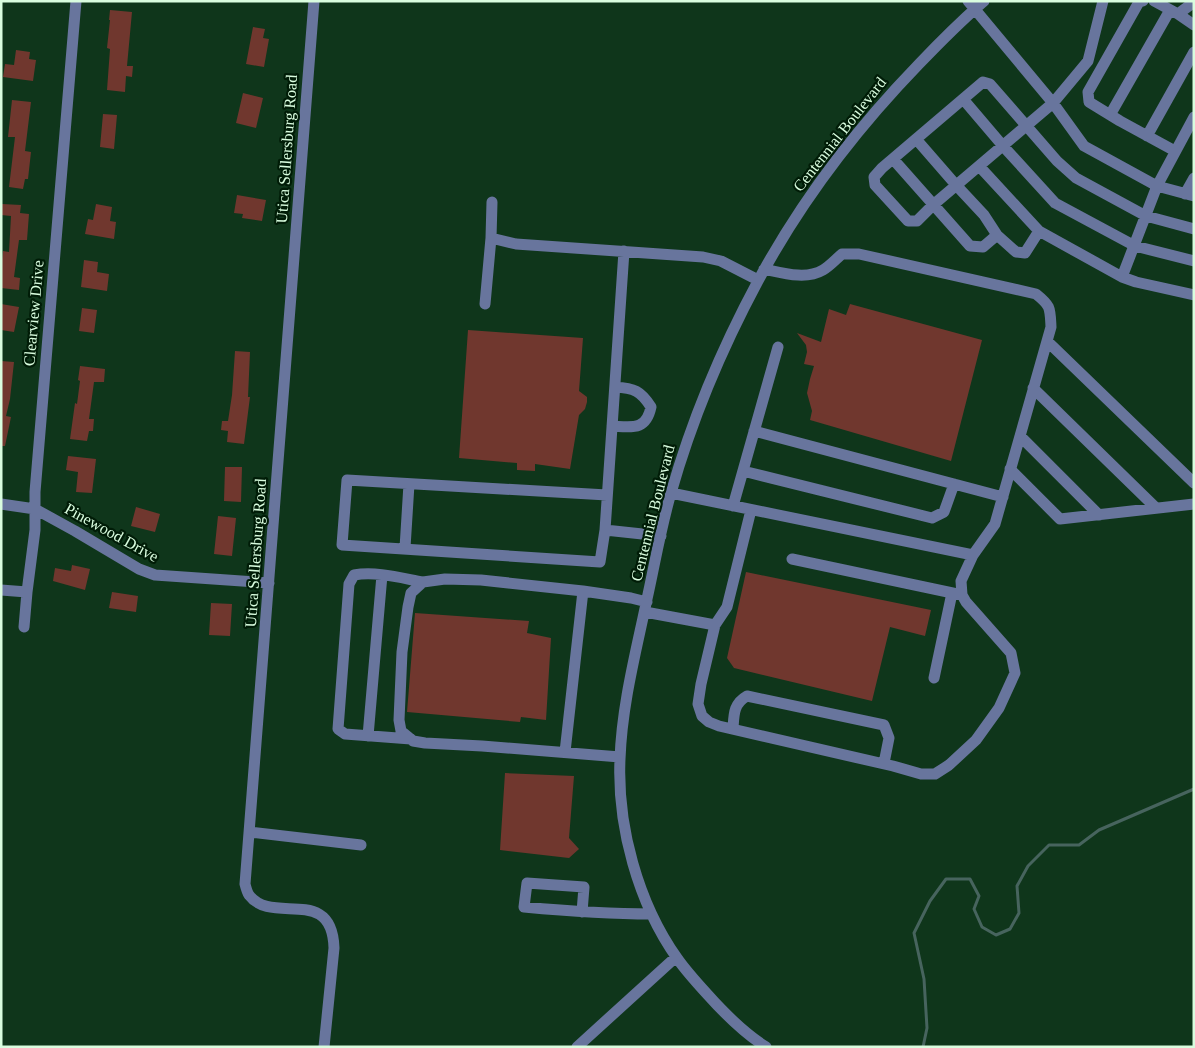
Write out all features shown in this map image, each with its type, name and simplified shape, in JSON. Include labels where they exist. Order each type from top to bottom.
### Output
[{"type":"street","name":"Clearview Drive","points":[[24,627],[35,530],[36,482],[76,1]]},
{"type":"street","name":"Utica Sellersburg Road","points":[[314,1],[245,884],[248,894],[256,902],[266,906],[310,911],[320,914],[328,924],[333,935],[334,948],[324,1047]]},
{"type":"street","name":"Centennial Boulevard","points":[[766,1047],[756,1041],[723,1012],[689,974],[676,957],[651,914],[637,879],[624,824],[620,796],[622,724],[626,697],[660,536],[686,445],[719,360],[758,280],[802,207],[831,165],[860,129],[971,5],[984,1]]},
{"type":"street","points":[[1103,1],[1088,61],[1053,103],[1026,126],[1003,146],[956,185],[916,220],[908,221],[876,185],[874,177],[882,168],[983,82],[990,84],[1026,126],[1057,161],[1076,178],[1146,216],[1194,229]]},
{"type":"street","points":[[1143,1],[1139,2],[1088,92],[1089,102],[1175,151]]},
{"type":"street","points":[[1154,1],[1194,24]]},
{"type":"street","points":[[1110,115],[1174,12],[1194,2]]},
{"type":"street","points":[[971,5],[1053,103],[1084,146],[1156,186],[1189,195],[1194,178]]},
{"type":"street","points":[[1147,136],[1194,52]]},
{"type":"street","points":[[963,99],[1055,203],[1135,246],[1194,261]]},
{"type":"street","points":[[1122,276],[1135,246],[1156,186],[1194,117]]},
{"type":"street","points":[[916,139],[984,215],[997,235],[1016,252],[1025,253],[1039,230]]},
{"type":"street","points":[[893,159],[970,246],[983,247],[997,235]]},
{"type":"street","points":[[979,166],[1039,230],[1136,282],[1194,295]]},
{"type":"street","points":[[485,304],[492,238],[492,202]]},
{"type":"street","points":[[492,238],[516,244],[703,257],[721,261],[758,280]]},
{"type":"street","points":[[607,496],[347,480],[342,545],[600,562],[605,530],[624,251]]},
{"type":"street","points":[[764,269],[807,276],[823,270],[842,254],[859,254],[1036,294],[1047,303],[1051,327],[995,524],[973,555],[961,581],[934,678]]},
{"type":"street","points":[[1047,341],[1194,482]]},
{"type":"street","points":[[732,506],[778,347]]},
{"type":"street","points":[[612,426],[632,427],[640,425],[649,417],[651,407],[647,400],[637,391],[615,387]]},
{"type":"street","points":[[1033,388],[1156,508]]},
{"type":"street","points":[[754,431],[1002,497]]},
{"type":"street","points":[[1020,436],[1099,515]]},
{"type":"street","points":[[742,470],[932,518],[944,512],[954,484]]},
{"type":"street","points":[[1010,470],[1060,519],[1194,504]]},
{"type":"street","points":[[404,548],[409,484]]},
{"type":"street","points":[[671,493],[973,555]]},
{"type":"street","name":"Pinewood Drive","points":[[1,504],[34,509],[75,530],[139,569],[155,576],[269,583]]},
{"type":"street","points":[[752,510],[727,607],[715,625],[698,704],[702,716],[709,722],[733,730],[884,763],[921,774],[935,774],[949,765],[976,740],[999,708],[1015,673],[1012,653],[957,594],[792,559]]},
{"type":"street","points":[[605,530],[660,536]]},
{"type":"street","points":[[620,757],[425,743],[345,734],[338,729],[349,584],[354,575],[382,575],[423,582],[445,579],[481,580],[583,591],[631,598],[646,607],[715,625]]},
{"type":"street","points":[[368,736],[382,575]]},
{"type":"street","points":[[411,740],[400,732],[402,652],[410,593],[423,582]]},
{"type":"street","points":[[1,590],[27,592]]},
{"type":"street","points":[[565,752],[583,591]]},
{"type":"street","points":[[733,730],[734,711],[740,700],[747,696],[884,725],[889,738],[884,763]]},
{"type":"street","points":[[250,832],[361,845]]},
{"type":"street","points":[[582,912],[584,887],[527,883],[524,907],[582,912],[651,914]]},
{"type":"street","points":[[577,1047],[676,957]]},
{"type":"building","points":[[110,10],[132,12],[127,66],[133,66],[132,77],[126,76],[125,92],[107,90],[110,49],[107,48]]},
{"type":"building","points":[[253,27],[265,29],[263,38],[269,39],[264,67],[246,64]]},
{"type":"building","points":[[16,50],[30,52],[29,59],[36,60],[33,81],[3,77],[5,64],[14,65]]},
{"type":"building","points":[[243,93],[263,98],[256,128],[236,123]]},
{"type":"building","points":[[12,100],[31,102],[25,151],[31,152],[28,179],[25,179],[23,189],[9,187],[15,137],[8,137]]},
{"type":"building","points":[[103,114],[117,115],[114,149],[100,147]]},
{"type":"building","points":[[237,195],[266,200],[262,221],[242,218],[243,214],[234,213]]},
{"type":"building","points":[[2,204],[21,205],[20,213],[29,214],[27,240],[19,240],[14,277],[20,278],[19,290],[1,288],[3,251],[9,252],[11,216],[1,215]]},
{"type":"building","points":[[96,204],[112,207],[110,221],[116,222],[114,239],[85,234],[88,219],[93,220]]},
{"type":"building","points":[[84,260],[98,262],[97,272],[109,274],[107,291],[81,287]]},
{"type":"building","points":[[1,304],[19,307],[14,332],[1,330]]},
{"type":"building","points":[[850,304],[982,340],[951,461],[810,420],[812,411],[807,393],[814,366],[804,364],[807,352],[806,345],[797,333],[821,342],[829,309],[846,315]]},
{"type":"building","points":[[82,308],[97,310],[94,333],[79,331]]},
{"type":"building","points":[[468,330],[583,338],[579,391],[587,397],[587,402],[585,409],[579,415],[570,469],[535,464],[535,471],[517,470],[517,463],[459,458]]},
{"type":"building","points":[[235,351],[250,352],[248,397],[250,397],[244,444],[227,442],[228,431],[221,430],[222,421],[228,421]]},
{"type":"building","points":[[1,361],[14,362],[6,416],[11,417],[5,446],[1,446]]},
{"type":"building","points":[[80,366],[105,369],[104,382],[94,382],[89,419],[94,419],[93,431],[89,431],[87,441],[70,439],[75,403],[77,404]]},
{"type":"building","points":[[68,456],[96,459],[92,493],[76,492],[78,472],[66,470]]},
{"type":"building","points":[[225,467],[242,467],[241,502],[224,501]]},
{"type":"building","points":[[136,507],[160,514],[155,532],[131,526]]},
{"type":"building","points":[[218,516],[236,518],[232,556],[214,554]]},
{"type":"building","points":[[72,565],[90,569],[85,590],[53,581],[55,568],[71,571]]},
{"type":"building","points":[[746,572],[931,610],[925,636],[890,627],[872,701],[734,668],[727,658]]},
{"type":"building","points":[[112,592],[138,596],[136,612],[109,608]]},
{"type":"building","points":[[211,603],[232,604],[230,636],[209,635]]},
{"type":"building","points":[[415,613],[529,621],[527,633],[551,638],[546,720],[521,717],[520,722],[407,712]]},
{"type":"building","points":[[505,773],[574,776],[569,838],[579,849],[569,858],[500,850]]},
{"type":"waterway","points":[[923,1047],[927,1028],[924,979],[914,933],[930,901],[946,879],[970,879],[979,896],[974,909],[982,927],[996,935],[1010,929],[1019,913],[1017,886],[1028,866],[1049,845],[1079,845],[1099,830],[1194,789]]}]
